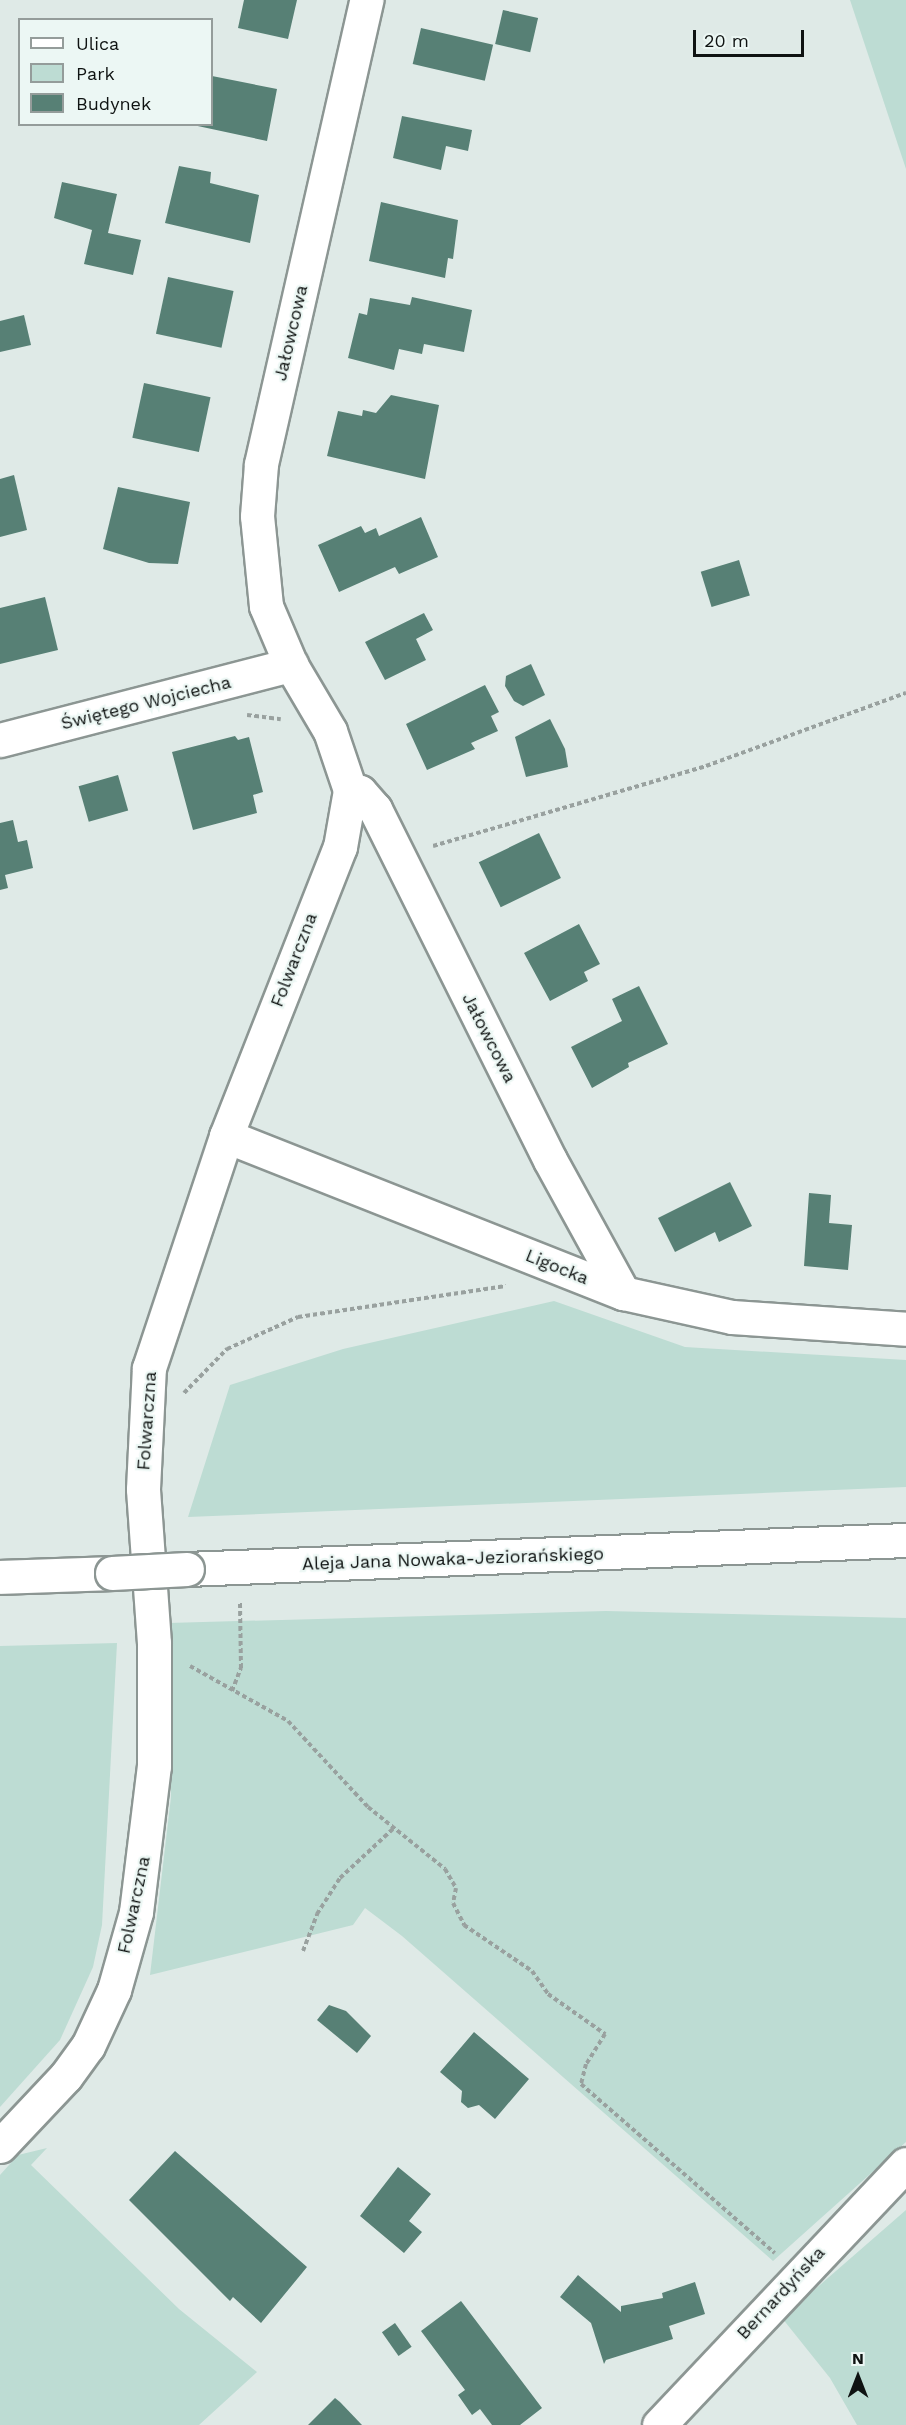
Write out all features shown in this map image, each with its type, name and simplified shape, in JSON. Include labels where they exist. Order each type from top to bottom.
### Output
[{"type":"street","name":"Jałowcowa","points":[[291,665],[266,606],[257,516],[261,464],[366,0]]},
{"type":"street","name":"Świętego Wojciecha","points":[[0,740],[291,665]]},
{"type":"street","name":"Folwarczna","points":[[0,2146],[66,2076],[88,2046],[114,1990],[136,1912],[145,1857],[154,1766],[154,1643],[144,1435],[149,1368],[226,1136],[340,847],[350,790],[330,731],[291,665]]},
{"type":"street","name":"Jałowcowa","points":[[350,790],[360,792],[375,809],[550,1160],[623,1293]]},
{"type":"street","name":"Ligocka","points":[[226,1136],[623,1293],[732,1317],[906,1329]]},
{"type":"street","name":"Aleja Jana Nowaka-Jeziorańskiego","points":[[0,1577],[906,1540]]},
{"type":"street","name":"Bernardyńska","points":[[658,2425],[797,2275],[906,2164]]},
{"type":"path","points":[[421,849],[706,766],[906,693]]},
{"type":"path","points":[[242,715],[288,720]]},
{"type":"path","points":[[144,1435],[228,1349],[298,1317],[510,1285]]},
{"type":"path","points":[[232,1690],[241,1668],[240,1602]]},
{"type":"path","points":[[154,1643],[288,1721],[368,1807],[445,1869],[456,1888],[453,1903],[464,1925],[532,1971],[548,1994],[605,2034],[586,2064],[580,2084],[797,2275]]},
{"type":"path","points":[[303,1951],[316,1914],[340,1878],[393,1829]]},
{"type":"green space","points":[[850,0],[906,0],[906,169]]},
{"type":"green space","points":[[554,1301],[685,1347],[906,1360],[906,1487],[188,1517],[230,1385],[343,1349]]},
{"type":"green space","points":[[606,1611],[906,1618],[906,2142],[773,2261],[402,1936],[365,1908],[353,1925],[150,1975],[171,1797],[168,1623]]},
{"type":"green space","points":[[117,1643],[102,1925],[93,1967],[60,2040],[0,2107],[0,1646]]},
{"type":"green space","points":[[47,2148],[31,2165],[179,2309],[257,2372],[199,2425],[0,2425],[0,2175],[18,2155]]},
{"type":"green space","points":[[906,2210],[906,2425],[857,2425],[830,2378],[782,2318]]},
{"type":"building","points":[[244,0],[297,0],[288,39],[238,28]]},
{"type":"building","points":[[503,10],[538,18],[530,52],[495,44]]},
{"type":"building","points":[[421,28],[493,45],[485,81],[413,64]]},
{"type":"building","points":[[213,76],[277,89],[267,141],[198,126],[213,126]]},
{"type":"building","points":[[402,116],[472,130],[468,151],[446,146],[441,170],[393,158]]},
{"type":"building","points":[[179,166],[211,172],[210,183],[259,195],[250,243],[165,223]]},
{"type":"building","points":[[62,182],[117,194],[108,233],[141,240],[133,275],[84,264],[92,230],[54,218]]},
{"type":"building","points":[[381,202],[458,220],[453,259],[448,258],[445,278],[369,261]]},
{"type":"building","points":[[168,277],[234,291],[221,348],[156,334]]},
{"type":"building","points":[[412,297],[472,310],[464,352],[424,344],[422,354],[399,349],[394,370],[348,358],[359,313],[367,315],[370,298],[410,305]]},
{"type":"building","points":[[24,315],[31,345],[0,352],[0,321]]},
{"type":"building","points":[[144,383],[211,397],[199,452],[132,438]]},
{"type":"building","points":[[391,395],[439,405],[425,479],[327,456],[338,411],[362,416],[363,410],[376,413]]},
{"type":"building","points":[[14,475],[27,530],[0,537],[0,479]]},
{"type":"building","points":[[118,487],[190,502],[178,564],[149,563],[103,549]]},
{"type":"building","points":[[421,517],[438,557],[399,574],[395,567],[339,592],[318,545],[361,526],[365,533],[376,528],[379,536]]},
{"type":"building","points":[[739,560],[750,595],[712,607],[701,572]]},
{"type":"building","points":[[45,597],[58,650],[0,664],[0,608]]},
{"type":"building","points":[[424,613],[433,630],[416,639],[426,660],[385,680],[365,642]]},
{"type":"building","points":[[531,664],[545,695],[523,706],[514,701],[505,686],[506,676]]},
{"type":"building","points":[[485,685],[499,712],[491,716],[498,731],[471,743],[475,749],[427,770],[406,724]]},
{"type":"building","points":[[550,719],[565,749],[568,767],[526,777],[515,737]]},
{"type":"building","points":[[235,736],[238,740],[249,737],[263,792],[253,795],[257,813],[193,830],[172,752]]},
{"type":"building","points":[[118,775],[128,811],[89,822],[79,786]]},
{"type":"building","points":[[13,820],[18,842],[27,840],[33,868],[5,875],[8,888],[0,890],[0,823]]},
{"type":"building","points":[[539,833],[561,878],[501,907],[479,862]]},
{"type":"building","points":[[579,924],[600,964],[584,972],[588,981],[550,1001],[524,953]]},
{"type":"building","points":[[639,986],[668,1044],[628,1063],[629,1067],[592,1088],[571,1047],[622,1021],[612,999]]},
{"type":"building","points":[[730,1182],[752,1226],[719,1242],[715,1232],[675,1252],[658,1218]]},
{"type":"building","points":[[809,1193],[831,1195],[829,1223],[852,1225],[848,1270],[804,1266]]},
{"type":"building","points":[[329,2005],[346,2011],[371,2036],[357,2053],[317,2020]]},
{"type":"building","points":[[474,2032],[529,2079],[495,2119],[479,2105],[468,2108],[461,2102],[462,2091],[440,2072]]},
{"type":"building","points":[[175,2151],[307,2267],[261,2323],[233,2297],[230,2301],[129,2200]]},
{"type":"building","points":[[398,2167],[431,2194],[409,2221],[422,2232],[404,2253],[360,2216]]},
{"type":"building","points":[[578,2275],[621,2312],[621,2306],[663,2298],[662,2293],[695,2282],[705,2314],[669,2326],[673,2339],[606,2360],[604,2364],[591,2323],[560,2297]]},
{"type":"building","points":[[461,2301],[542,2408],[520,2425],[492,2425],[480,2409],[472,2415],[458,2395],[465,2390],[421,2331]]},
{"type":"building","points":[[395,2323],[412,2347],[399,2356],[382,2332]]},
{"type":"building","points":[[335,2398],[362,2425],[308,2425]]}]
